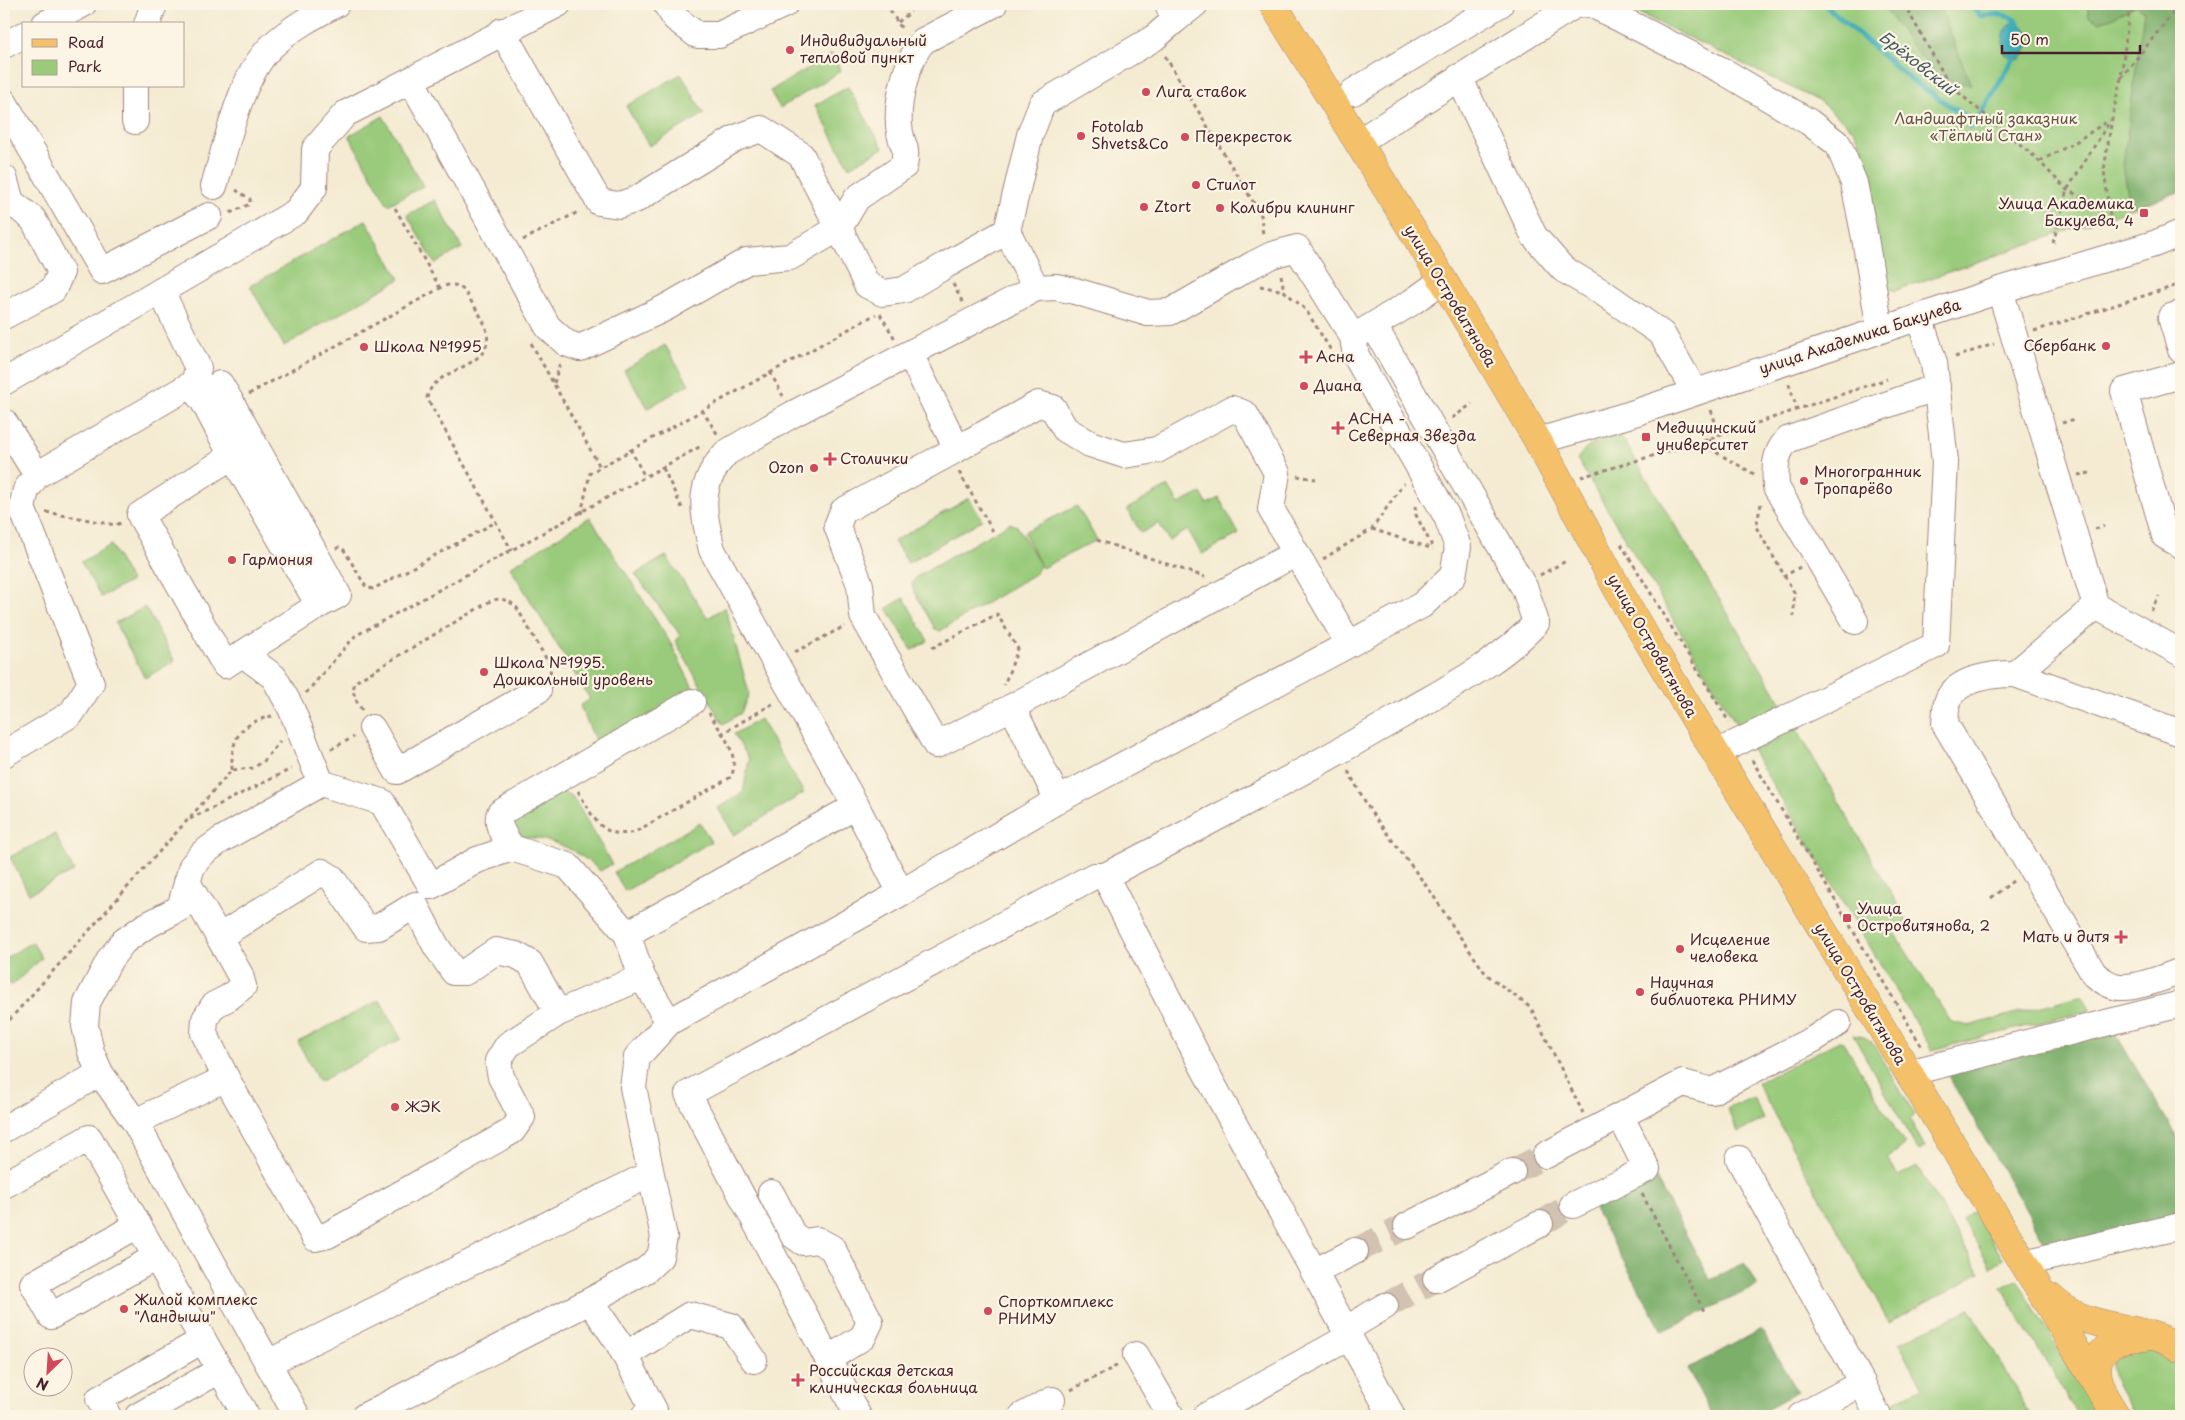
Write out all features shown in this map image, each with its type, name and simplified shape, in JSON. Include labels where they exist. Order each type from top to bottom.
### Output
[{"type":"main road","name":"улица Островитянова","points":[[1272,4],[1358,142],[1387,193],[1443,280],[1538,441],[1628,608],[1716,753],[1920,1069],[2024,1263],[2111,1407]]},
{"type":"main road","name":"улица Островитянова","points":[[2038,1285],[2069,1312],[2089,1321],[2146,1333],[2179,1348]]},
{"type":"main road","points":[[2111,1407],[2098,1380],[2096,1370],[2103,1351],[2108,1345],[2118,1340],[2148,1337],[2179,1348]]},
{"type":"street","points":[[148,22],[154,4]]},
{"type":"street","points":[[214,186],[247,79],[270,47],[298,25],[336,4]]},
{"type":"street","points":[[4,382],[296,212],[314,188],[315,149],[345,114],[502,31],[558,4]]},
{"type":"street","points":[[666,4],[675,18],[697,35],[719,35],[785,4]]},
{"type":"street","points":[[411,80],[548,327],[566,343],[580,348],[665,308],[747,262],[790,257],[839,228],[857,198],[904,166],[907,150],[900,133],[898,113],[904,82],[915,51],[923,42],[994,4]]},
{"type":"street","points":[[1353,92],[1500,4]]},
{"type":"street","points":[[1358,142],[1575,5],[1589,4],[1723,71],[1809,122],[1838,144],[1854,183],[1880,330]]},
{"type":"street","points":[[1036,288],[1007,231],[1030,134],[1042,104],[1154,38],[1179,9]]},
{"type":"street","points":[[51,22],[84,11]]},
{"type":"street","points":[[502,31],[599,202],[619,205],[636,199],[736,138],[761,129],[801,155],[866,285],[883,292],[904,290],[1007,231]]},
{"type":"street","points":[[4,45],[22,36]]},
{"type":"street","points":[[1459,77],[1534,236],[1563,269],[1605,294],[1662,334],[1684,369],[1695,392]]},
{"type":"street","points":[[135,88],[135,122]]},
{"type":"street","points":[[4,102],[102,272],[218,216]]},
{"type":"street","points":[[4,178],[11,202],[33,219],[61,272],[53,290],[4,316]]},
{"type":"street","name":"улица Академика Бакулева","points":[[1538,441],[1628,415],[2000,290],[2154,244],[2179,240]]},
{"type":"street","points":[[858,1416],[688,1094],[1094,876],[1105,876],[1338,753],[1462,680],[1521,639],[1536,623],[1525,589],[1473,499],[1363,331],[1297,248],[1272,255],[1170,312],[1148,313],[1056,287],[1036,288],[963,313],[899,345],[793,414],[726,453],[707,480],[703,510],[712,550],[856,806],[901,893]]},
{"type":"street","points":[[366,1416],[590,1301],[646,1270],[660,1257],[664,1237],[632,1087],[637,1057],[669,1022],[901,893],[1058,800],[1422,605],[1453,576],[1458,548],[1447,516],[1356,356],[1363,331],[1443,280]]},
{"type":"street","points":[[2000,290],[2096,606],[2181,653]]},
{"type":"street","points":[[161,291],[198,368],[196,390],[319,606]]},
{"type":"street","points":[[2181,314],[2171,317],[2181,350]]},
{"type":"street","points":[[1716,753],[1936,645],[1945,462],[1934,363],[1918,317]]},
{"type":"street","points":[[899,345],[953,452]]},
{"type":"street","points":[[2181,375],[2124,391],[2164,536],[2181,545]]},
{"type":"street","points":[[4,754],[71,714],[91,683],[22,508],[26,490],[37,476],[196,390],[220,384],[338,595],[264,639],[225,665],[140,515],[232,456]]},
{"type":"street","points":[[1855,621],[1771,484],[1775,462],[1787,440],[1937,387]]},
{"type":"street","points":[[1301,561],[1234,587],[1012,707],[936,745],[863,616],[860,584],[837,526],[843,512],[1038,404],[1053,408],[1065,429],[1090,444],[1124,455],[1157,450],[1232,410],[1245,414],[1277,473],[1271,509],[1349,644]]},
{"type":"street","points":[[4,422],[37,476]]},
{"type":"street","points":[[1447,516],[1473,499]]},
{"type":"street","points":[[2015,674],[2096,606]]},
{"type":"street","points":[[244,654],[274,677],[287,712],[312,758],[321,783]]},
{"type":"street","points":[[2181,733],[2015,674],[1996,674],[1961,685],[1948,700],[1945,724],[2094,974],[2104,981],[2122,988],[2166,977],[2181,971]]},
{"type":"street","points":[[382,802],[397,771],[538,690]]},
{"type":"street","points":[[512,848],[498,824],[500,813],[692,702]]},
{"type":"street","points":[[1012,707],[1058,800]]},
{"type":"street","points":[[372,728],[397,771]]},
{"type":"street","points":[[297,1416],[135,1122],[100,1073],[91,1052],[85,1026],[87,1003],[110,959],[123,942],[144,926],[180,908],[192,866],[204,853],[221,840],[321,783],[382,802],[431,886],[477,860],[512,848],[568,866],[627,934],[642,977],[669,1022]]},
{"type":"street","points":[[627,934],[856,806]]},
{"type":"street","points":[[219,937],[322,872],[332,878],[366,928],[379,927],[415,904],[436,946],[454,972],[464,972],[496,951],[516,954],[530,963],[558,1013]]},
{"type":"street","points":[[1105,876],[1201,1062],[1347,1334],[1386,1414]]},
{"type":"street","points":[[187,882],[240,975],[243,986],[228,998],[214,1005],[205,1019],[204,1032],[226,1078],[315,1238],[328,1235],[512,1131],[522,1116],[501,1077],[498,1061],[508,1044],[558,1013],[642,977]]},
{"type":"street","points":[[1920,1069],[2181,1004]]},
{"type":"street","points":[[1546,1155],[1683,1083],[1712,1091],[1814,1039],[1838,1023]]},
{"type":"street","points":[[4,1128],[100,1073]]},
{"type":"street","points":[[135,1122],[226,1078]]},
{"type":"street","points":[[1573,1205],[1647,1169],[1620,1117]]},
{"type":"street","points":[[4,1185],[89,1138],[246,1416]]},
{"type":"street","points":[[1739,1159],[1862,1383],[1878,1416]]},
{"type":"street","points":[[1407,1226],[1512,1172]]},
{"type":"street","points":[[268,1364],[650,1174]]},
{"type":"street","points":[[771,1193],[793,1235],[803,1242],[817,1240],[832,1248],[870,1322],[863,1337],[828,1359]]},
{"type":"street","points":[[1436,1279],[1540,1224]]},
{"type":"street","points":[[138,1225],[33,1284],[51,1316],[156,1257]]},
{"type":"street","points":[[2024,1263],[2181,1226]]},
{"type":"street","points":[[1314,1272],[1355,1251]]},
{"type":"street","points":[[590,1301],[625,1355],[654,1410],[644,1416]]},
{"type":"street","points":[[1206,1416],[1347,1334],[1385,1306]]},
{"type":"street","points":[[625,1355],[690,1315],[731,1326],[754,1360]]},
{"type":"street","points":[[108,1416],[98,1399],[203,1340]]},
{"type":"street","points":[[1136,1355],[1171,1416]]},
{"type":"street","points":[[138,1416],[220,1370]]},
{"type":"street","points":[[1801,1416],[1862,1383]]},
{"type":"street","points":[[1022,1416],[1052,1400]]},
{"type":"path","points":[[886,4],[915,51]]},
{"type":"path","points":[[1904,4],[1954,88],[2040,161],[2067,190],[2110,211]]},
{"type":"path","points":[[2111,224],[2104,170],[2112,118],[2121,78],[2130,4]]},
{"type":"path","points":[[2121,78],[2180,4]]},
{"type":"path","points":[[898,22],[911,12]]},
{"type":"path","points":[[1154,38],[1261,215],[1263,238],[1280,272],[1284,291]]},
{"type":"path","points":[[2040,161],[2074,144],[2112,118]]},
{"type":"path","points":[[2053,243],[2067,190],[2112,118]]},
{"type":"path","points":[[505,250],[599,202]]},
{"type":"path","points":[[218,216],[250,204]]},
{"type":"path","points":[[395,208],[440,288]]},
{"type":"path","points":[[232,404],[440,288],[450,284],[460,286],[487,331],[487,345],[483,353],[475,360],[438,380],[429,388],[427,398],[512,551]]},
{"type":"path","points":[[1259,286],[1284,291],[1306,310],[1337,360]]},
{"type":"path","points":[[581,514],[590,473],[887,307]]},
{"type":"path","points":[[878,312],[899,345]]},
{"type":"path","points":[[1445,423],[1472,404]]},
{"type":"path","points":[[702,410],[719,436]]},
{"type":"path","points":[[232,770],[253,768],[264,760],[279,743],[287,712],[355,636],[581,514],[727,432]]},
{"type":"path","points":[[1710,439],[1712,450],[1771,484],[1756,527],[1783,577],[1794,592],[1794,616]]},
{"type":"path","points":[[630,449],[645,478]]},
{"type":"path","points":[[953,452],[994,533]]},
{"type":"path","points":[[1301,561],[1372,529],[1417,462]]},
{"type":"path","points":[[662,468],[683,510]]},
{"type":"path","points":[[1581,477],[1586,485]]},
{"type":"path","points":[[1415,503],[1416,515],[1434,550]]},
{"type":"path","points":[[22,508],[116,525],[140,515]]},
{"type":"path","points":[[318,559],[339,547],[342,548],[366,587],[373,589],[496,522]]},
{"type":"path","points":[[1617,536],[1875,965],[1920,1069]]},
{"type":"path","points":[[1097,540],[1234,587]]},
{"type":"path","points":[[1537,577],[1568,560]]},
{"type":"path","points":[[1783,577],[1802,566]]},
{"type":"path","points":[[2149,613],[2159,596]]},
{"type":"path","points":[[372,728],[353,696],[352,689],[355,682],[483,605],[500,598],[510,601],[517,608],[551,667],[550,676],[543,687],[538,690]]},
{"type":"path","points":[[932,648],[997,614],[1018,649],[1004,686],[1012,707]]},
{"type":"path","points":[[775,662],[863,616]]},
{"type":"path","points":[[568,773],[597,824],[611,833],[623,835],[635,832],[731,778],[734,770],[734,757],[702,702],[692,702]]},
{"type":"path","points":[[4,1026],[232,770],[234,742],[242,730],[262,718],[287,712]]},
{"type":"path","points":[[721,734],[756,714]]},
{"type":"path","points":[[187,820],[340,744]]},
{"type":"path","points":[[1338,753],[1371,812],[1431,892],[1486,974],[1531,1008],[1592,1131]]},
{"type":"path","points":[[1991,898],[2014,881]]},
{"type":"path","points":[[1632,1176],[1704,1311]]},
{"type":"path","points":[[1052,1400],[1136,1355]]},
{"type":"green space","name":"Ландшафтный заказник «Тёплый Стан»","points":[[1620,4],[2181,4],[2181,191],[1894,291],[1886,285],[1863,148],[1854,130],[1819,101]]},
{"type":"green space","points":[[1881,4],[1939,4],[1971,85],[1937,78]]},
{"type":"green space","points":[[2088,4],[2181,4],[2181,191],[2130,208],[2123,165],[2144,11],[2136,5],[2112,18],[2099,22],[2088,16]]},
{"type":"green space","points":[[832,54],[841,71],[780,108],[770,91]]},
{"type":"green space","points":[[681,74],[704,114],[649,146],[626,106]]},
{"type":"green space","points":[[848,87],[883,148],[849,167],[815,105]]},
{"type":"green space","points":[[383,116],[423,186],[388,205],[349,136]]},
{"type":"green space","points":[[435,200],[462,248],[435,264],[407,215]]},
{"type":"green space","points":[[366,220],[400,279],[284,346],[250,286]]},
{"type":"green space","points":[[665,345],[689,384],[648,408],[624,370]]},
{"type":"green space","points":[[1620,434],[1790,717],[1907,921],[1893,931],[1951,1022],[1969,1026],[2082,995],[2091,1010],[1932,1050],[1577,459],[1586,449],[1601,440]]},
{"type":"green space","points":[[1168,486],[1179,504],[1201,493],[1207,504],[1219,498],[1239,534],[1202,554],[1188,530],[1169,541],[1159,523],[1141,533],[1127,509]]},
{"type":"green space","points":[[969,498],[982,520],[908,563],[894,541]]},
{"type":"green space","points":[[1077,506],[1097,540],[1042,568],[1040,565],[1036,573],[940,631],[935,629],[914,591],[912,584],[916,577],[1010,523],[1017,526],[1040,564],[1024,532]]},
{"type":"green space","points":[[590,517],[671,644],[694,690],[597,744],[580,706],[590,699],[510,567]]},
{"type":"green space","points":[[111,545],[131,581],[101,597],[81,562]]},
{"type":"green space","points":[[666,556],[708,618],[725,607],[749,693],[741,713],[723,724],[675,641],[681,636],[635,574]]},
{"type":"green space","points":[[904,598],[928,641],[912,650],[887,608]]},
{"type":"green space","points":[[145,607],[175,661],[145,678],[115,623]]},
{"type":"green space","points":[[760,719],[804,793],[734,835],[718,808],[743,793],[749,759],[734,734]]},
{"type":"green space","points":[[560,790],[573,797],[612,864],[600,871],[581,856],[560,845],[538,839],[514,837],[507,817]]},
{"type":"green space","points":[[700,823],[711,842],[625,891],[614,872]]},
{"type":"green space","points":[[55,834],[74,871],[29,894],[10,857]]},
{"type":"green space","points":[[32,942],[42,958],[11,986],[4,974],[4,959]]},
{"type":"green space","points":[[380,1000],[401,1039],[319,1082],[298,1042]]},
{"type":"green space","points":[[2114,1031],[2181,1144],[2181,1216],[2048,1248],[1947,1074]]},
{"type":"green space","points":[[1853,1035],[1864,1037],[1871,1041],[1915,1115],[1910,1120],[1925,1147],[1918,1151]]},
{"type":"green space","points":[[1839,1041],[1843,1042],[1905,1145],[1887,1158],[1898,1176],[1917,1166],[1980,1273],[1889,1323],[1757,1083]]},
{"type":"green space","points":[[1753,1097],[1764,1119],[1738,1132],[1727,1109]]},
{"type":"green space","points":[[1655,1177],[1710,1279],[1745,1263],[1757,1286],[1663,1331],[1593,1207]]},
{"type":"green space","points":[[1974,1210],[2003,1259],[1991,1267],[1962,1219]]},
{"type":"green space","points":[[2017,1279],[2098,1416],[2078,1416],[2002,1288]]},
{"type":"green space","points":[[1970,1309],[2031,1416],[1875,1416],[1873,1412],[1922,1387],[1899,1343]]},
{"type":"green space","points":[[1761,1329],[1797,1392],[1753,1416],[1712,1416],[1688,1369]]},
{"type":"green space","points":[[2141,1347],[2161,1353],[2181,1366],[2181,1416],[2135,1416],[2123,1396],[2113,1374],[2113,1359]]},
{"type":"water","points":[[2017,21],[2026,29],[2029,39],[2025,54],[2021,59],[2015,59],[2005,54],[2003,44],[2005,31]]},
{"type":"waterway","name":"Брёховский","points":[[1824,4],[1910,79],[1974,122]]},
{"type":"waterway","points":[[1969,4],[1981,16],[2008,16],[2017,21],[2020,26]]},
{"type":"waterway","points":[[1970,127],[1982,112],[2017,53]]},
{"type":"tunnel","points":[[1512,1172],[1546,1155]]},
{"type":"tunnel","points":[[1540,1224],[1573,1205]]},
{"type":"tunnel","points":[[1355,1251],[1407,1226]]},
{"type":"tunnel","points":[[1385,1306],[1436,1279]]},
{"type":"place","name":"Индивидуальный тепловой пункт","points":[[790,50]]},
{"type":"place","name":"Лига ставок","points":[[1146,92]]},
{"type":"place","name":"Fotolab Shvets&Co","points":[[1081,136]]},
{"type":"place","name":"Перекресток","points":[[1185,137]]},
{"type":"place","name":"Стилот","points":[[1196,185]]},
{"type":"place","name":"Ztort","points":[[1144,207]]},
{"type":"place","name":"Колибри клининг","points":[[1220,208]]},
{"type":"place","name":"Улица Академика Бакулева, 4","points":[[2144,213]]},
{"type":"place","name":"Сбербанк","points":[[2106,346]]},
{"type":"place","name":"Школа №1995","points":[[364,347]]},
{"type":"place","name":"Асна","points":[[1306,357]]},
{"type":"place","name":"Диана","points":[[1304,386]]},
{"type":"place","name":"АСНА - Северная Звезда","points":[[1338,428]]},
{"type":"place","name":"Медицинский университет","points":[[1646,437]]},
{"type":"place","name":"Столички","points":[[830,459]]},
{"type":"place","name":"Ozon","points":[[814,468]]},
{"type":"place","name":"Многогранник Тропарёво","points":[[1804,481]]},
{"type":"place","name":"Гармония","points":[[232,560]]},
{"type":"place","name":"Школа №1995. Дошкольный уровень","points":[[484,672]]},
{"type":"place","name":"Улица Островитянова, 2","points":[[1847,918]]},
{"type":"place","name":"Мать и дитя","points":[[2121,937]]},
{"type":"place","name":"Исцеление человека","points":[[1680,949]]},
{"type":"place","name":"Научная библиотека РНИМУ","points":[[1640,992]]},
{"type":"place","name":"ЖЭК","points":[[395,1107]]},
{"type":"place","name":"Жилой комплекс \"Ландыши\"","points":[[124,1309]]},
{"type":"place","name":"Спорткомплекс РНИМУ","points":[[988,1311]]},
{"type":"place","name":"Российская детская клиническая больница","points":[[798,1380]]}]
